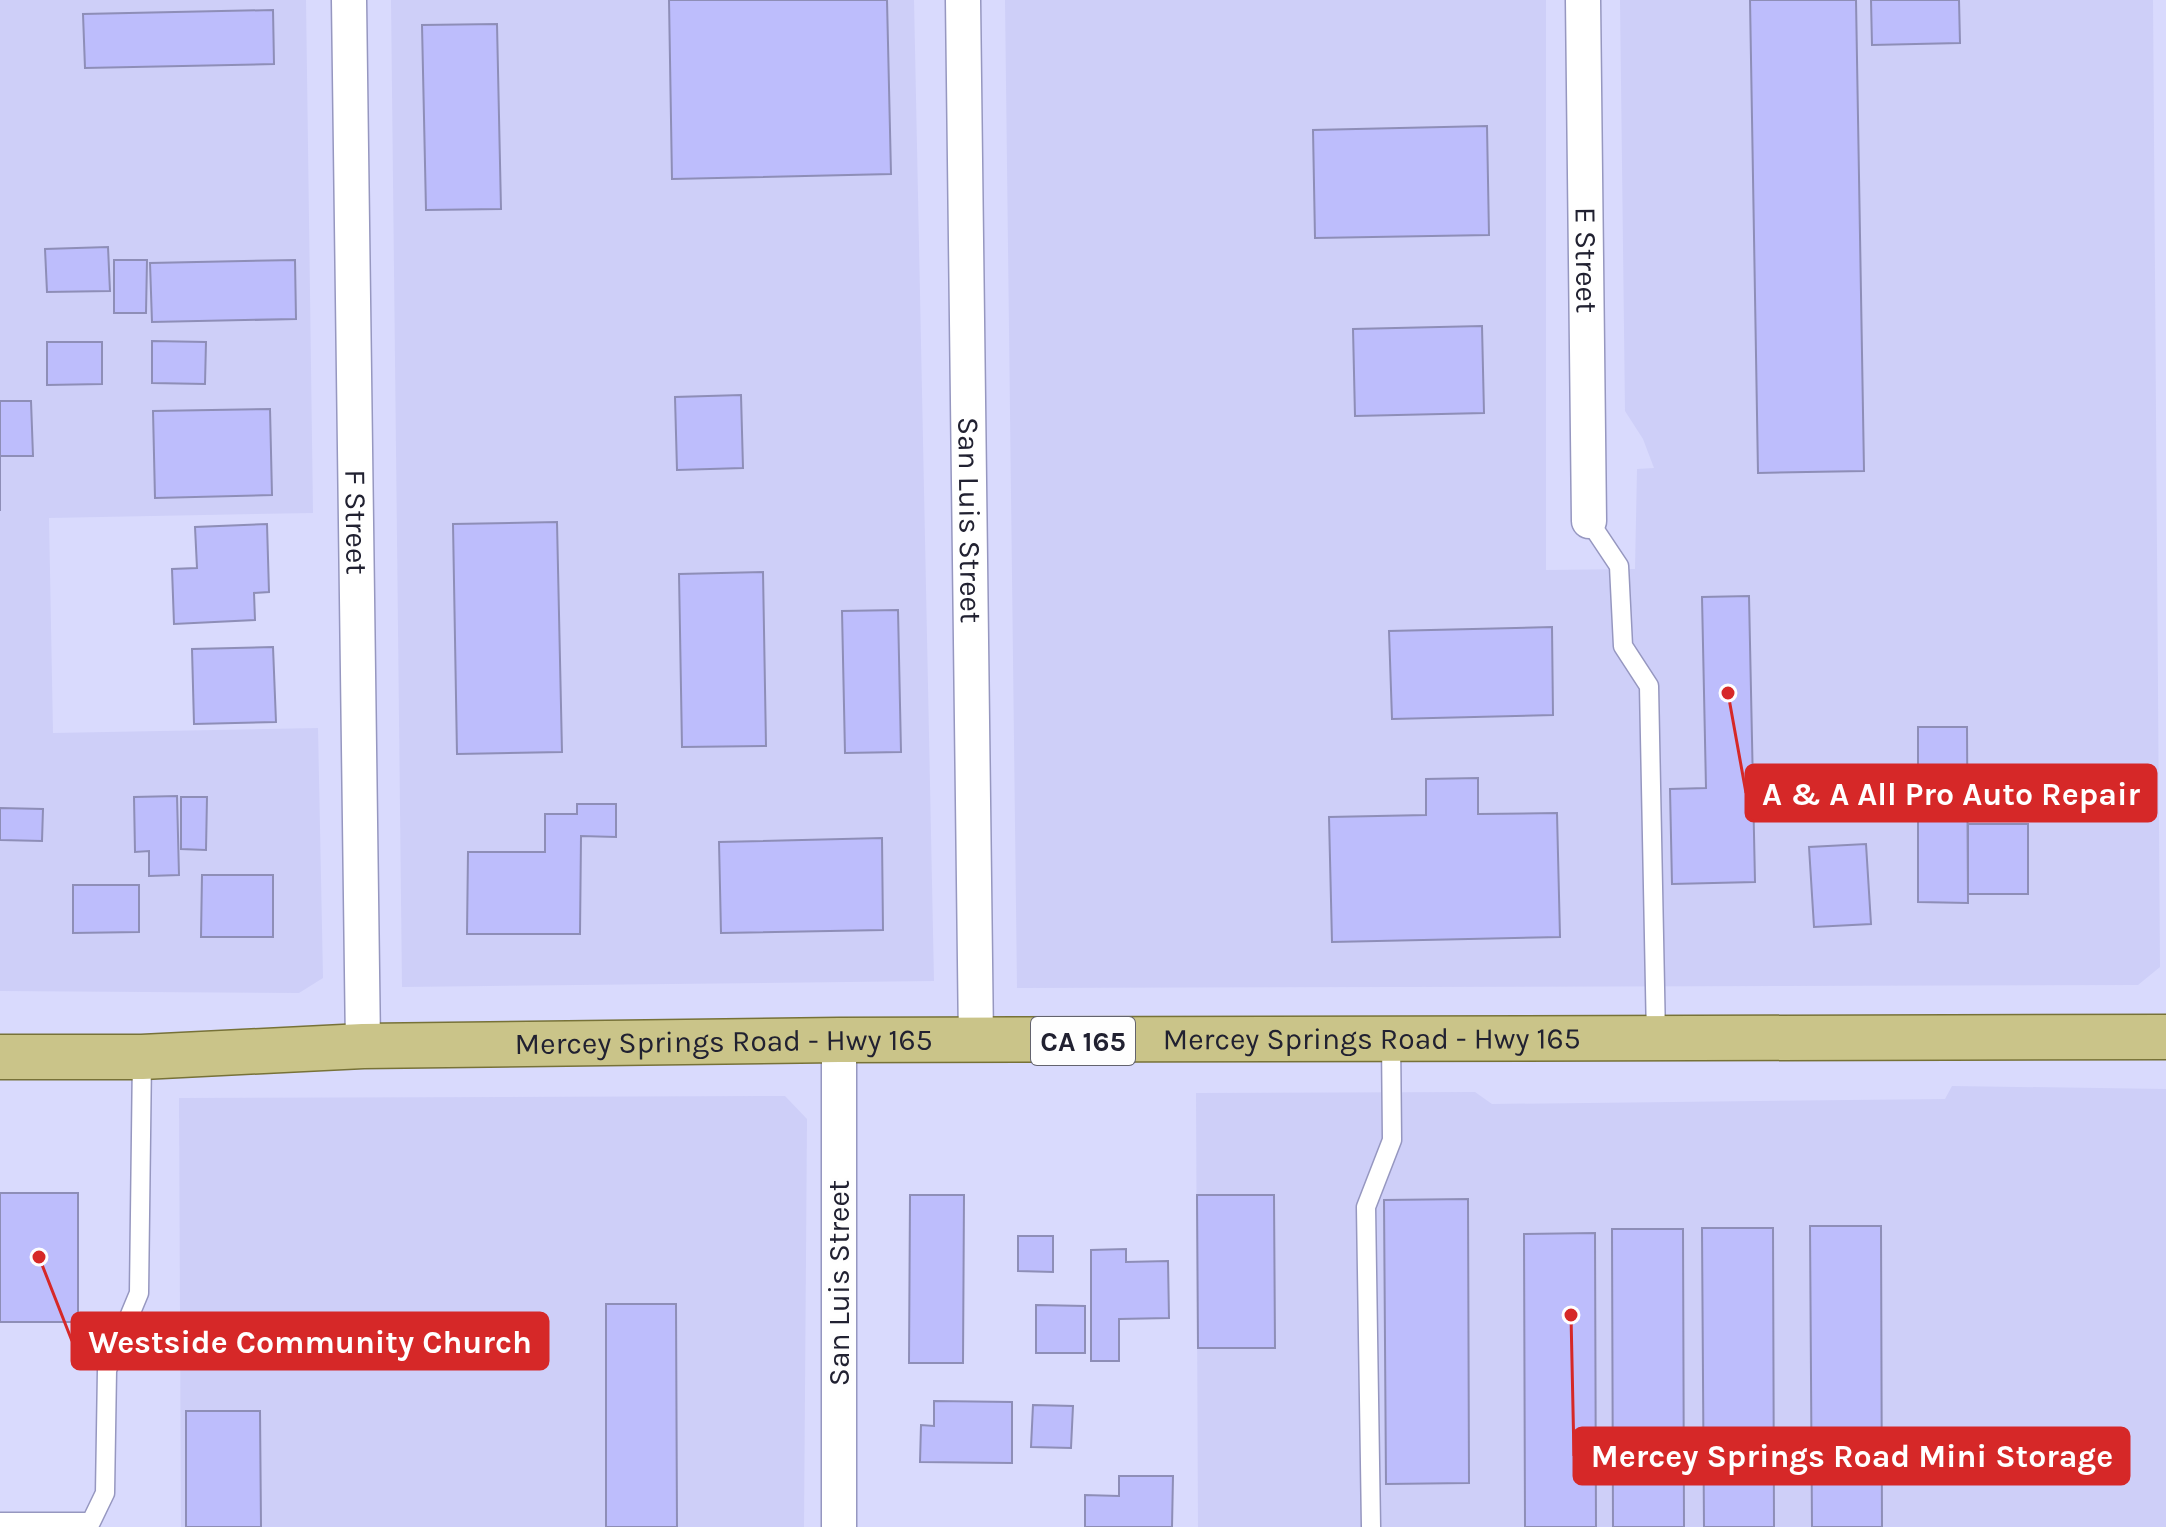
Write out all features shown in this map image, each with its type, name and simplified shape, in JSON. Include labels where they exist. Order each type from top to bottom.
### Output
[{"type":"main road","name":"Mercey Springs Road - Hwy 165","points":[[0,1057],[142,1057],[363,1046],[839,1040],[2166,1037]]},
{"type":"street","name":"F Street","points":[[349,0],[363,1046]]},
{"type":"street","name":"San Luis Street","points":[[963,0],[976,1041]]},
{"type":"street","name":"E Street","points":[[1583,0],[1589,521]]},
{"type":"street","name":"San Luis Street","points":[[839,1040],[839,1527]]},
{"type":"lane","points":[[1589,521],[1619,566],[1623,646],[1649,686],[1656,1039]]},
{"type":"lane","points":[[1371,1527],[1366,1207],[1392,1140],[1391,1039]]},
{"type":"lane","points":[[0,1522],[91,1522],[105,1493],[107,1370],[139,1293],[142,1057]]},
{"type":"shaded area","points":[[0,0],[306,0],[313,513],[49,518],[53,733],[318,728],[323,978],[299,993],[0,991]]},
{"type":"shaded area","points":[[391,0],[914,0],[934,981],[402,987]]},
{"type":"shaded area","points":[[1005,0],[1546,0],[1546,570],[1635,569],[1637,469],[1654,468],[1643,439],[1625,411],[1620,0],[2153,0],[2160,967],[2138,985],[1017,988]]},
{"type":"shaded area","points":[[1952,1086],[2166,1089],[2166,1527],[1198,1527],[1196,1093],[1475,1092],[1492,1104],[1945,1099]]},
{"type":"shaded area","points":[[785,1096],[807,1119],[804,1527],[181,1527],[179,1098]]},
{"type":"building","points":[[669,0],[887,0],[891,174],[672,179]]},
{"type":"building","points":[[1750,0],[1856,0],[1864,471],[1758,473]]},
{"type":"building","points":[[1871,0],[1959,0],[1960,43],[1872,45]]},
{"type":"building","points":[[273,10],[274,64],[85,68],[83,14]]},
{"type":"building","points":[[497,24],[501,209],[426,210],[422,25]]},
{"type":"building","points":[[1487,126],[1489,235],[1315,238],[1313,130]]},
{"type":"building","points":[[108,247],[110,291],[47,292],[45,249]]},
{"type":"building","points":[[114,260],[147,260],[146,313],[114,313]]},
{"type":"building","points":[[295,260],[296,319],[152,322],[150,263]]},
{"type":"building","points":[[1482,326],[1484,413],[1355,416],[1353,329]]},
{"type":"building","points":[[152,341],[206,342],[205,384],[152,383]]},
{"type":"building","points":[[47,342],[102,342],[102,384],[47,385]]},
{"type":"building","points":[[741,395],[743,468],[677,470],[675,397]]},
{"type":"building","points":[[0,401],[31,401],[33,456],[0,456]]},
{"type":"building","points":[[270,409],[272,495],[155,498],[153,411]]},
{"type":"building","points":[[557,522],[562,752],[457,754],[453,524]]},
{"type":"building","points":[[267,524],[269,592],[254,593],[255,620],[174,624],[172,569],[197,568],[195,527]]},
{"type":"building","points":[[763,572],[766,746],[682,747],[679,574]]},
{"type":"building","points":[[1749,596],[1755,882],[1672,884],[1670,789],[1706,788],[1702,597]]},
{"type":"building","points":[[898,610],[901,752],[845,753],[842,611]]},
{"type":"building","points":[[1552,627],[1553,715],[1392,719],[1389,631]]},
{"type":"building","points":[[273,647],[276,722],[194,724],[192,649]]},
{"type":"building","points":[[1918,727],[1967,727],[1968,903],[1918,902]]},
{"type":"building","points":[[1478,778],[1478,814],[1557,813],[1560,937],[1332,942],[1329,817],[1426,815],[1426,779]]},
{"type":"building","points":[[177,796],[179,875],[149,876],[149,851],[135,852],[134,797]]},
{"type":"building","points":[[181,797],[207,797],[206,850],[181,849]]},
{"type":"building","points":[[577,804],[616,804],[616,837],[581,836],[580,934],[467,934],[468,852],[545,852],[545,814],[577,814]]},
{"type":"building","points":[[0,808],[43,809],[42,841],[0,840]]},
{"type":"building","points":[[1968,824],[2028,824],[2028,894],[1968,894]]},
{"type":"building","points":[[882,838],[883,930],[721,933],[719,842]]},
{"type":"building","points":[[1866,844],[1871,924],[1814,927],[1809,847]]},
{"type":"building","points":[[202,875],[273,875],[273,937],[201,937]]},
{"type":"building","points":[[73,885],[139,885],[139,932],[73,933]]},
{"type":"building","points":[[0,1193],[78,1193],[78,1322],[0,1322]]},
{"type":"building","points":[[910,1195],[964,1195],[963,1363],[909,1363]]},
{"type":"building","points":[[1197,1195],[1274,1195],[1275,1348],[1198,1348]]},
{"type":"building","points":[[1468,1199],[1469,1483],[1386,1484],[1384,1200]]},
{"type":"building","points":[[1810,1226],[1881,1226],[1882,1527],[1812,1527]]},
{"type":"building","points":[[1702,1228],[1773,1228],[1774,1527],[1704,1527]]},
{"type":"building","points":[[1612,1229],[1683,1229],[1684,1527],[1613,1527]]},
{"type":"building","points":[[1595,1233],[1596,1527],[1525,1527],[1524,1234]]},
{"type":"building","points":[[1018,1236],[1053,1236],[1053,1272],[1018,1271]]},
{"type":"building","points":[[1126,1249],[1126,1262],[1168,1261],[1169,1318],[1119,1319],[1119,1361],[1091,1361],[1091,1250]]},
{"type":"building","points":[[606,1304],[676,1304],[677,1527],[606,1527]]},
{"type":"building","points":[[1036,1305],[1085,1306],[1085,1353],[1036,1353]]},
{"type":"building","points":[[934,1401],[1012,1402],[1012,1463],[920,1462],[921,1425],[934,1426]]},
{"type":"building","points":[[1033,1405],[1073,1406],[1071,1448],[1031,1447]]},
{"type":"building","points":[[186,1411],[260,1411],[261,1527],[186,1527]]},
{"type":"building","points":[[1119,1476],[1173,1476],[1172,1527],[1085,1527],[1085,1495],[1119,1496]]},
{"type":"place","name":"A & A All Pro Auto Repair","points":[[1728,693]]},
{"type":"place","name":"Westside Community Church","points":[[39,1257]]},
{"type":"place","name":"Mercey Springs Road Mini Storage","points":[[1571,1315]]}]
